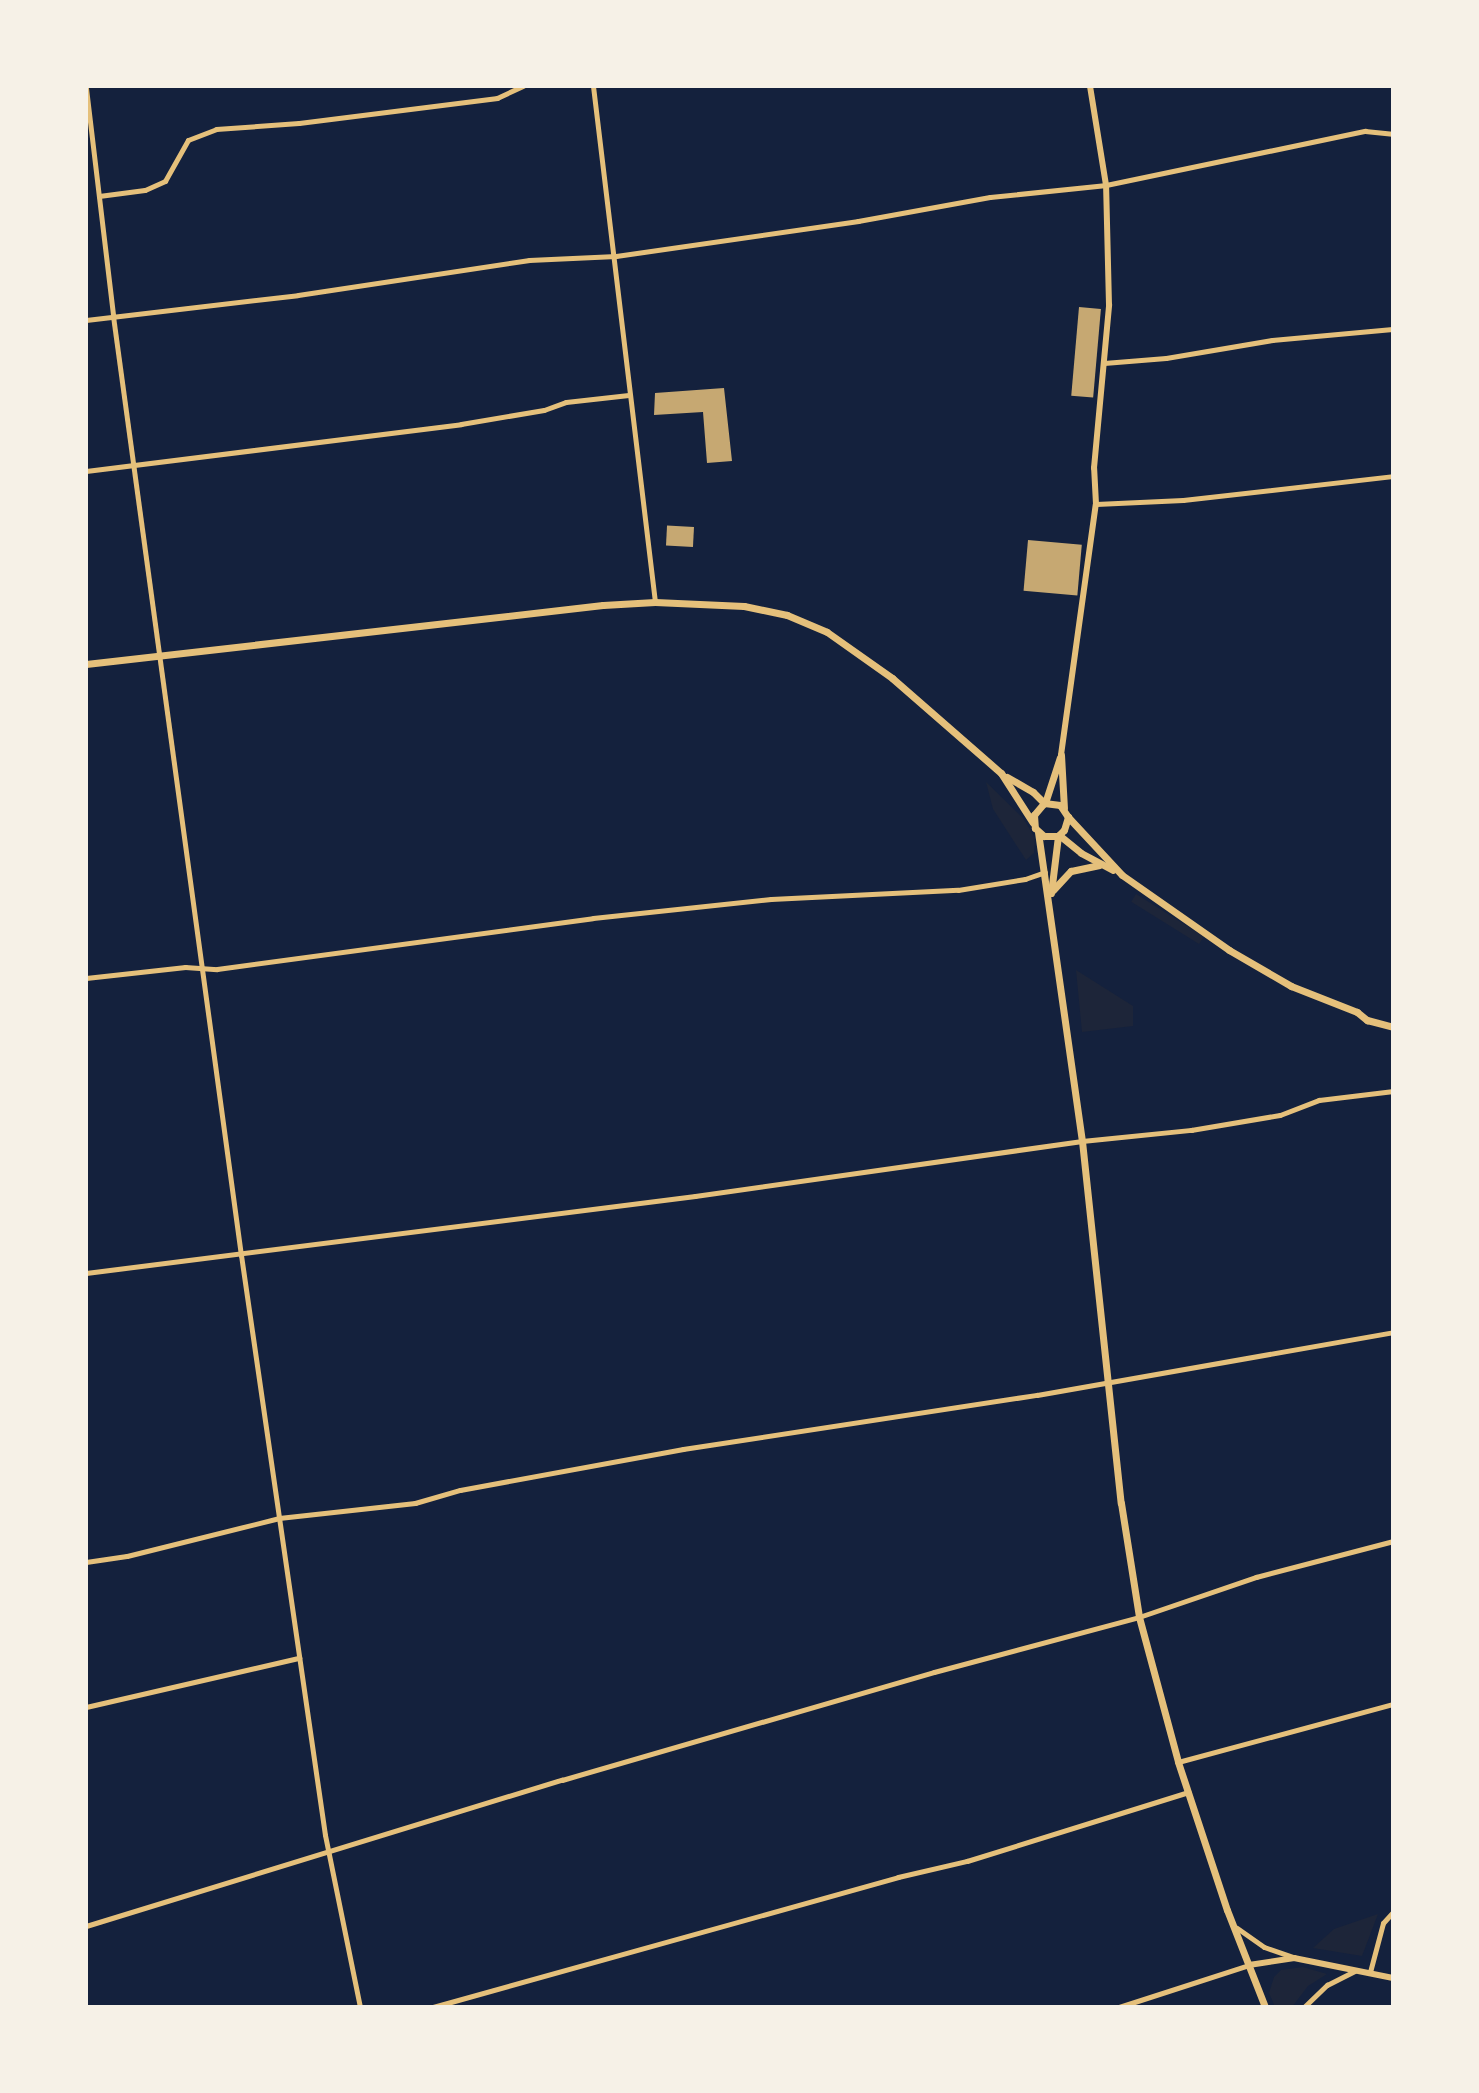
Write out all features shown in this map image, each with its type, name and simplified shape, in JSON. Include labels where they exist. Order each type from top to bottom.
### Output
[{"type":"main road","points":[[86,664],[655,602],[744,606],[787,615],[827,632],[892,678],[1001,773],[1033,792],[1044,803]]},
{"type":"main road","points":[[1044,803],[1048,784],[1061,755]]},
{"type":"main road","points":[[1061,755],[1064,808],[1068,817],[1122,875]]},
{"type":"main road","points":[[1001,773],[1038,832],[1051,907],[1082,1141],[1121,1503],[1139,1617],[1178,1762],[1227,1910],[1237,1928],[1265,2007]]},
{"type":"main road","points":[[1033,823],[1037,808],[1044,803],[1055,803],[1064,808]]},
{"type":"main road","points":[[1051,907],[1059,835],[1068,824],[1068,817]]},
{"type":"main road","points":[[1038,832],[1044,836],[1059,835],[1229,950],[1291,986],[1357,1012],[1367,1020],[1393,1027]]},
{"type":"main road","points":[[1051,891],[1071,871],[1104,865]]},
{"type":"street","points":[[99,196],[145,190],[165,181],[188,140],[216,129],[299,123],[497,98],[523,86]]},
{"type":"street","points":[[593,86],[609,230],[616,256],[629,395],[655,602]]},
{"type":"street","points":[[1061,755],[1096,504],[1094,468],[1110,273],[1106,185],[1090,86]]},
{"type":"street","points":[[86,88],[89,143],[99,196],[241,1255],[328,1850],[360,2007]]},
{"type":"street","points":[[86,320],[298,295],[529,260],[616,256],[858,221],[990,197],[1106,185],[1365,131],[1393,134],[1393,122]]},
{"type":"street","points":[[1104,363],[1166,358],[1272,340],[1393,329]]},
{"type":"street","points":[[86,471],[461,424],[544,410],[566,402],[629,395]]},
{"type":"street","points":[[1096,504],[1183,500],[1393,476]]},
{"type":"street","points":[[86,978],[185,967],[201,970],[593,918],[771,899],[958,890],[1025,879],[1045,872]]},
{"type":"street","points":[[86,1273],[241,1255],[1082,1141],[1191,1130],[1280,1115],[1319,1100],[1393,1091]]},
{"type":"street","points":[[86,1562],[127,1556],[279,1518],[415,1503],[460,1490],[683,1449],[1037,1395],[1393,1332]]},
{"type":"street","points":[[86,1926],[328,1850],[919,1677],[1139,1617],[1256,1577],[1393,1541]]},
{"type":"street","points":[[86,1707],[299,1658]]},
{"type":"street","points":[[1178,1762],[1393,1704]]},
{"type":"street","points":[[433,2007],[898,1877],[967,1861],[1188,1792]]},
{"type":"street","points":[[1370,1972],[1383,1923],[1393,1912]]},
{"type":"street","points":[[1237,1928],[1264,1947],[1294,1958],[1393,1978]]},
{"type":"street","points":[[1119,2007],[1249,1965],[1294,1958]]},
{"type":"street","points":[[1304,2007],[1327,1985],[1357,1970]]},
{"type":"shaded area","points":[[986,782],[1023,818],[1035,838],[1034,853],[1026,860],[993,809]]},
{"type":"shaded area","points":[[1136,894],[1204,936],[1199,944],[1131,902]]},
{"type":"shaded area","points":[[1076,970],[1133,1006],[1133,1026],[1082,1032]]},
{"type":"shaded area","points":[[1378,1914],[1362,1956],[1313,1948],[1334,1929]]},
{"type":"shaded area","points":[[1303,1967],[1327,1974],[1308,1986],[1292,2007],[1275,2007],[1269,1993],[1274,1977],[1281,1970]]},
{"type":"building","points":[[1079,307],[1101,309],[1093,398],[1071,396]]},
{"type":"building","points":[[724,388],[732,461],[707,463],[703,412],[654,415],[655,393]]},
{"type":"building","points":[[667,526],[694,527],[693,547],[666,546]]},
{"type":"building","points":[[1028,540],[1082,545],[1077,596],[1024,591]]}]
